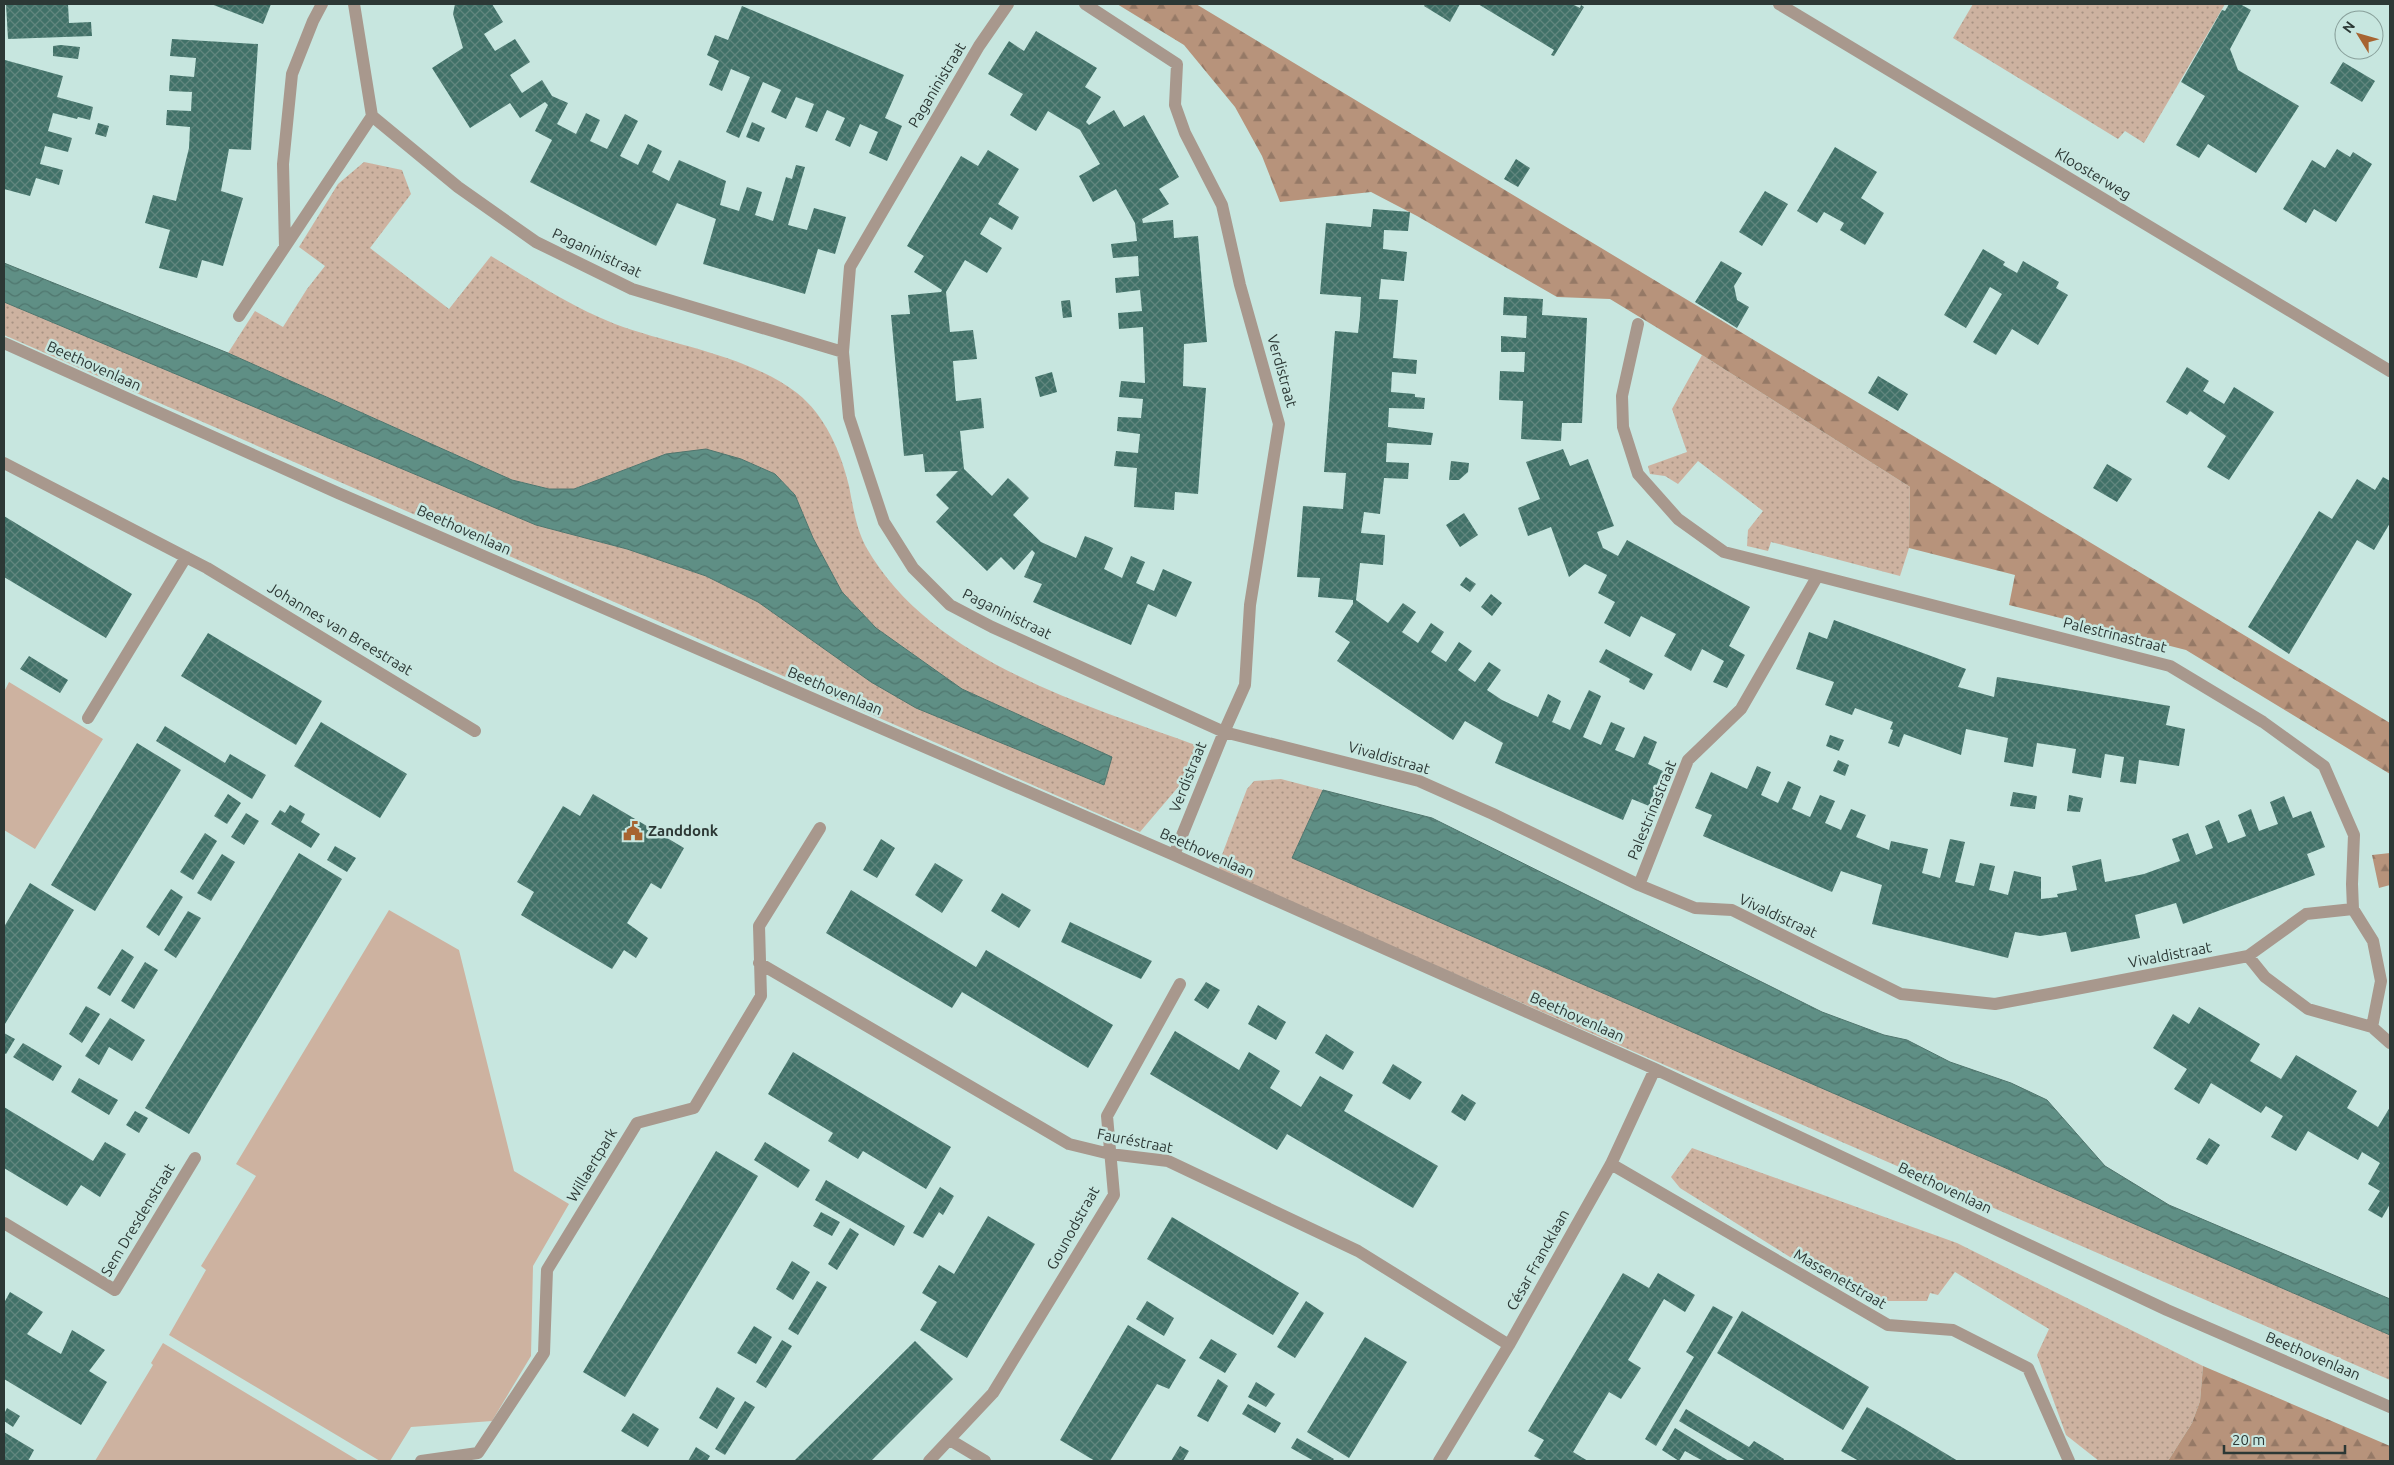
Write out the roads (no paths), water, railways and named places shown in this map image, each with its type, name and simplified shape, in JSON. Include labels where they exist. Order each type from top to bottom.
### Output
[{"type":"street","points":[[285,247],[283,164],[292,74],[313,21],[322,4]]},
{"type":"street","points":[[239,316],[372,116],[354,4]]},
{"type":"street","name":"Paganinistraat","points":[[1008,4],[979,46],[850,267],[843,352],[849,417],[884,522],[913,568],[950,605],[992,627],[1224,732]]},
{"type":"street","name":"Verdistraat","points":[[1085,4],[1177,64],[1175,105],[1185,133],[1222,205],[1240,285],[1280,424],[1250,605],[1245,685],[1174,856]]},
{"type":"street","name":"Kloosterweg","points":[[1779,4],[2390,371]]},
{"type":"street","name":"Paganinistraat","points":[[372,116],[458,187],[536,242],[632,288],[843,352]]},
{"type":"street","name":"Palestrinastraat","points":[[1638,324],[1622,396],[1623,427],[1638,474],[1678,519],[1724,552],[2170,666],[2263,722],[2324,766],[2354,835],[2353,909]]},
{"type":"street","name":"Beethovenlaan","points":[[4,343],[348,497],[1174,856],[1655,1069],[2167,1310],[2390,1407]]},
{"type":"street","name":"Johannes van Breestraat","points":[[4,463],[186,557],[476,731]]},
{"type":"street","points":[[88,718],[186,557]]},
{"type":"street","name":"Palestrinastraat","points":[[1639,885],[1688,760],[1740,709],[1816,577]]},
{"type":"street","name":"Vivaldistraat","points":[[1224,732],[1419,781],[1493,814],[1639,885],[1695,908],[1732,910],[1901,994],[1994,1004],[2248,956],[2306,914],[2353,909]]},
{"type":"street","name":"Willaertpark","points":[[421,1461],[447,1460],[478,1453],[544,1353],[547,1270],[637,1123],[694,1108],[761,996],[759,926],[820,828]]},
{"type":"street","points":[[2353,909],[2373,941],[2381,981],[2372,1027]]},
{"type":"street","points":[[2248,956],[2265,977],[2308,1009],[2372,1027],[2390,1043]]},
{"type":"street","name":"Fauréstraat","points":[[759,963],[1069,1144],[1110,1154],[1168,1161],[1358,1251],[1509,1345]]},
{"type":"street","name":"Gounodstraat","points":[[929,1461],[993,1393],[1114,1195],[1107,1116],[1180,984]]},
{"type":"street","name":"César Francklaan","points":[[1439,1461],[1509,1345],[1611,1164],[1655,1069]]},
{"type":"street","name":"Sem Dresdenstraat","points":[[4,1223],[115,1290],[195,1158]]},
{"type":"street","name":"Massenetstraat","points":[[1611,1164],[1888,1325],[1953,1330],[2028,1368],[2069,1461]]},
{"type":"street","points":[[950,1440],[985,1461]]},
{"type":"water","points":[[4,263],[228,353],[512,480],[549,489],[574,489],[666,454],[706,449],[741,459],[775,474],[795,495],[813,538],[842,592],[876,628],[962,689],[1112,757],[1104,785],[916,708],[871,682],[758,602],[706,576],[627,549],[536,525],[4,302]]},
{"type":"water","points":[[1323,790],[1432,818],[1822,1012],[1884,1035],[1907,1040],[1950,1062],[2011,1083],[2047,1100],[2105,1166],[2169,1205],[2390,1299],[2390,1335],[1292,858]]},
{"type":"place","name":"Zanddonk","points":[[633,831]]}]
